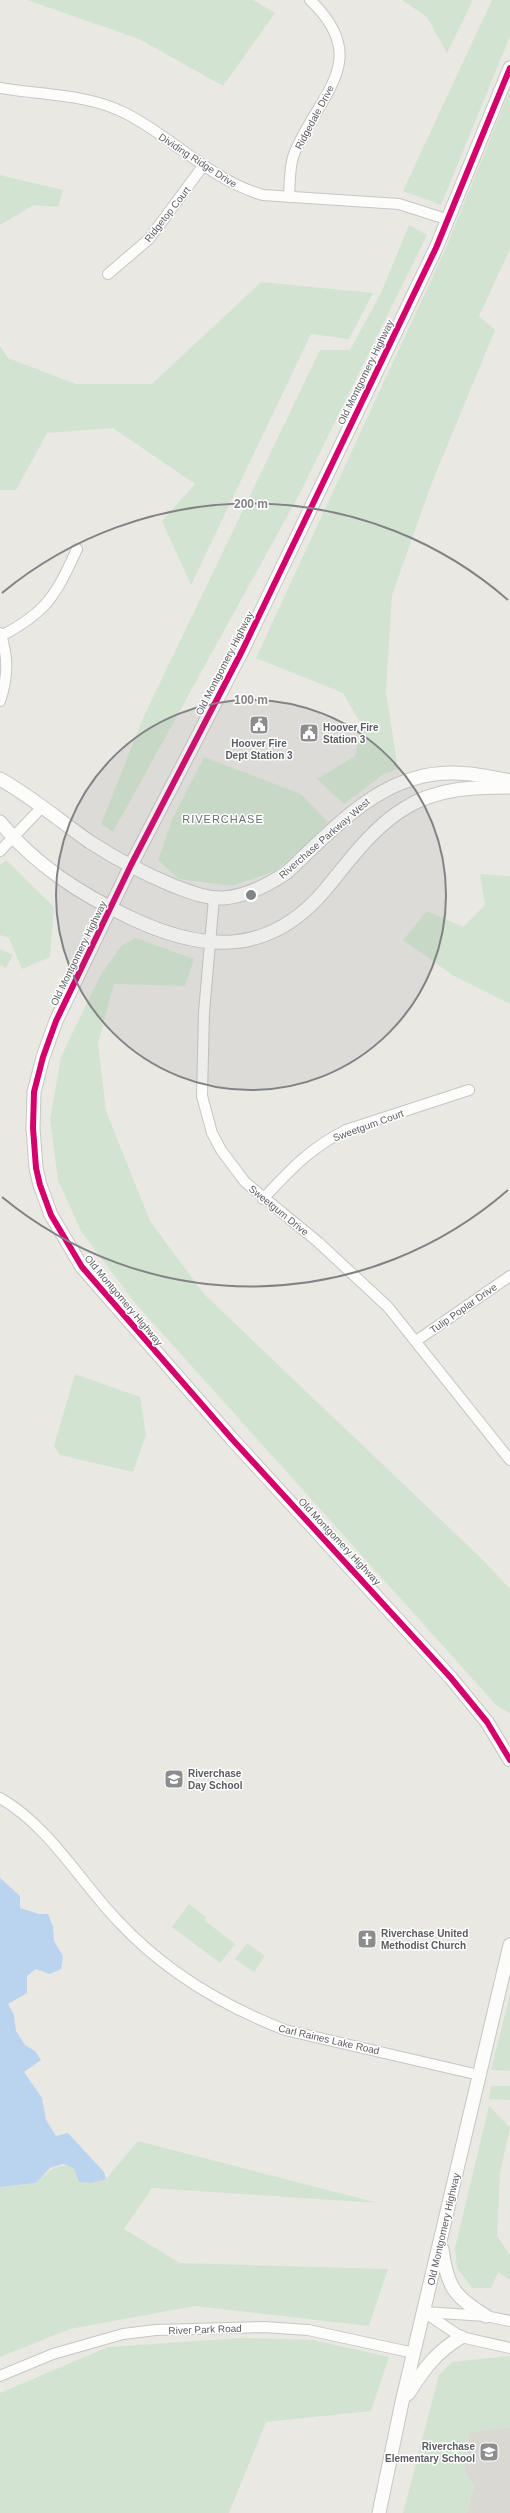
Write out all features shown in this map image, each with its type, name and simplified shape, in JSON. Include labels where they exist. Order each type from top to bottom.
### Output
[{"type":"street","name":"Ridgedale Drive","points":[[289,197],[294,156],[328,93],[337,67],[339,55],[334,28],[324,14],[310,0]]},
{"type":"street","name":"Old Montgomery Highway","points":[[510,68],[449,220],[242,651],[131,865],[56,1021],[43,1056],[34,1092],[36,1168],[51,1214],[71,1251],[96,1284],[232,1440],[447,1673],[487,1722],[510,1760]]},
{"type":"street","name":"Dividing Ridge Drive","points":[[0,88],[83,99],[110,106],[142,122],[203,166],[244,190],[263,195],[399,204],[449,220]]},
{"type":"street","name":"Ridgetop Court","points":[[108,274],[150,239],[203,166]]},
{"type":"street","points":[[0,701],[7,672],[7,660],[1,635],[31,619],[52,599],[61,585],[77,549]]},
{"type":"street","name":"Riverchase Parkway West","points":[[0,779],[91,842],[131,865],[187,891],[214,898],[237,895],[274,881],[286,873],[356,808],[390,786],[420,776],[443,773],[510,781]]},
{"type":"street","points":[[0,822],[13,837],[53,873],[110,908],[163,932],[211,942],[231,943],[247,941],[295,919],[323,892],[370,836],[405,808],[441,792],[470,788],[510,787]]},
{"type":"street","points":[[0,851],[42,807]]},
{"type":"street","name":"Sweetgum Drive","points":[[214,898],[204,1012],[202,1096],[212,1134],[221,1150],[245,1182],[346,1266],[388,1307],[510,1460]]},
{"type":"street","name":"Sweetgum Court","points":[[263,1198],[295,1164],[328,1139],[346,1130],[469,1090]]},
{"type":"street","name":"Tulip Poplar Drive","points":[[416,1341],[510,1276]]},
{"type":"street","name":"Carl Raines Lake Road","points":[[0,1798],[18,1810],[51,1842],[116,1920],[138,1942],[173,1971],[217,1999],[257,2020],[285,2030],[479,2075]]},
{"type":"street","name":"Old Montgomery Highway","points":[[379,2513],[402,2402],[510,1945]]},
{"type":"street","points":[[441,2240],[444,2268],[452,2288],[464,2303],[486,2316]]},
{"type":"street","points":[[424,2312],[486,2316],[510,2321]]},
{"type":"street","points":[[424,2312],[461,2337],[510,2348]]},
{"type":"street","name":"River Park Road","points":[[0,2376],[53,2354],[123,2334],[156,2330],[264,2327],[308,2330],[414,2353]]},
{"type":"street","points":[[402,2402],[427,2364],[445,2348],[461,2337]]},
{"type":"shaded area","name":"Riverchase Elementary School","points":[[510,2427],[510,2513],[467,2513],[474,2486],[464,2472],[470,2432]]},
{"type":"green space","points":[[27,0],[253,0],[275,13],[223,86],[139,39]]},
{"type":"green space","points":[[402,0],[473,0],[447,53],[427,17]]},
{"type":"green space","points":[[492,0],[510,0],[510,36],[441,205],[403,191]]},
{"type":"green space","points":[[510,90],[510,249],[479,316],[495,330],[431,485],[392,595],[386,692],[398,769],[384,774],[344,804],[317,779],[355,756],[361,724],[343,693],[256,658],[445,250]]},
{"type":"green space","points":[[0,175],[63,190],[58,207],[34,205],[0,225]]},
{"type":"green space","points":[[409,225],[427,235],[300,493],[113,832],[101,824],[143,718],[320,350],[350,350],[381,293]]},
{"type":"green space","points":[[261,282],[373,293],[349,339],[311,334],[191,585],[162,521],[195,484],[113,428],[47,433],[16,490],[0,490],[0,346],[8,358],[76,384],[152,384]]},
{"type":"green space","points":[[204,757],[301,794],[328,822],[303,847],[275,871],[232,886],[179,879],[158,860],[172,820]]},
{"type":"green space","points":[[6,860],[54,907],[50,957],[22,969],[9,938],[0,935],[0,865]]},
{"type":"green space","points":[[480,874],[510,876],[510,1004],[454,976],[403,940],[427,911],[463,927],[485,905]]},
{"type":"green space","points":[[136,938],[194,959],[185,986],[114,984],[98,1043],[106,1111],[150,1221],[204,1294],[483,1560],[510,1589],[510,1713],[497,1706],[135,1303],[81,1231],[58,1180],[50,1120],[61,1057],[100,976],[121,946]]},
{"type":"green space","points":[[0,949],[13,955],[6,968],[0,965]]},
{"type":"green space","points":[[75,1374],[140,1397],[146,1435],[133,1472],[60,1455],[54,1446]]},
{"type":"green space","points":[[189,1904],[206,1917],[204,1920],[235,1944],[220,1963],[172,1927]]},
{"type":"green space","points":[[247,1943],[265,1956],[254,1972],[235,1959]]},
{"type":"green space","points":[[510,1995],[510,2071],[491,2070]]},
{"type":"green space","points":[[491,2086],[510,2086],[510,2100],[489,2099]]},
{"type":"green space","points":[[489,2106],[510,2128],[500,2173],[497,2236],[510,2255],[510,2280],[498,2272],[491,2288],[472,2288],[457,2268],[455,2248]]},
{"type":"green space","points":[[138,2141],[378,2203],[152,2188],[124,2229],[180,2263],[388,2269],[369,2326],[195,2306],[70,2329],[0,2357],[0,2187],[36,2183],[46,2174],[61,2166],[76,2168],[106,2179]]},
{"type":"green space","points":[[241,2338],[313,2340],[389,2357],[371,2411],[266,2422],[229,2513],[0,2513],[0,2393],[108,2347]]},
{"type":"green space","points":[[508,2356],[510,2359],[510,2427],[470,2432],[464,2471],[474,2486],[467,2513],[403,2513],[439,2375],[452,2362]]},
{"type":"water","points":[[0,1878],[20,1896],[20,1908],[39,1914],[48,1914],[53,1927],[54,1941],[63,1956],[61,1969],[50,1974],[36,1969],[27,1976],[27,1993],[8,2004],[14,2015],[16,2031],[25,2045],[35,2051],[41,2060],[24,2072],[42,2098],[46,2120],[56,2136],[68,2133],[104,2172],[106,2179],[92,2183],[79,2182],[74,2168],[63,2164],[50,2168],[36,2183],[0,2187]]},
{"type":"cycle path","points":[[510,68],[436,248],[242,651],[131,865],[56,1021],[43,1057],[34,1092],[33,1128],[36,1168],[40,1185],[51,1215],[82,1267],[232,1439],[451,1678],[487,1722],[510,1760]]},
{"type":"place","name":"Hoover Fire Dept Station 3","points":[[259,725]]},
{"type":"place","name":"Hoover Fire Station 3","points":[[309,733]]},
{"type":"place","name":"Riverchase Day School","points":[[174,1779]]},
{"type":"place","name":"Riverchase United Methodist Church","points":[[367,1939]]},
{"type":"place","name":"Riverchase Elementary School","points":[[489,2452]]},
{"type":"district","name":"RIVERCHASE","points":[[223,819]]}]
